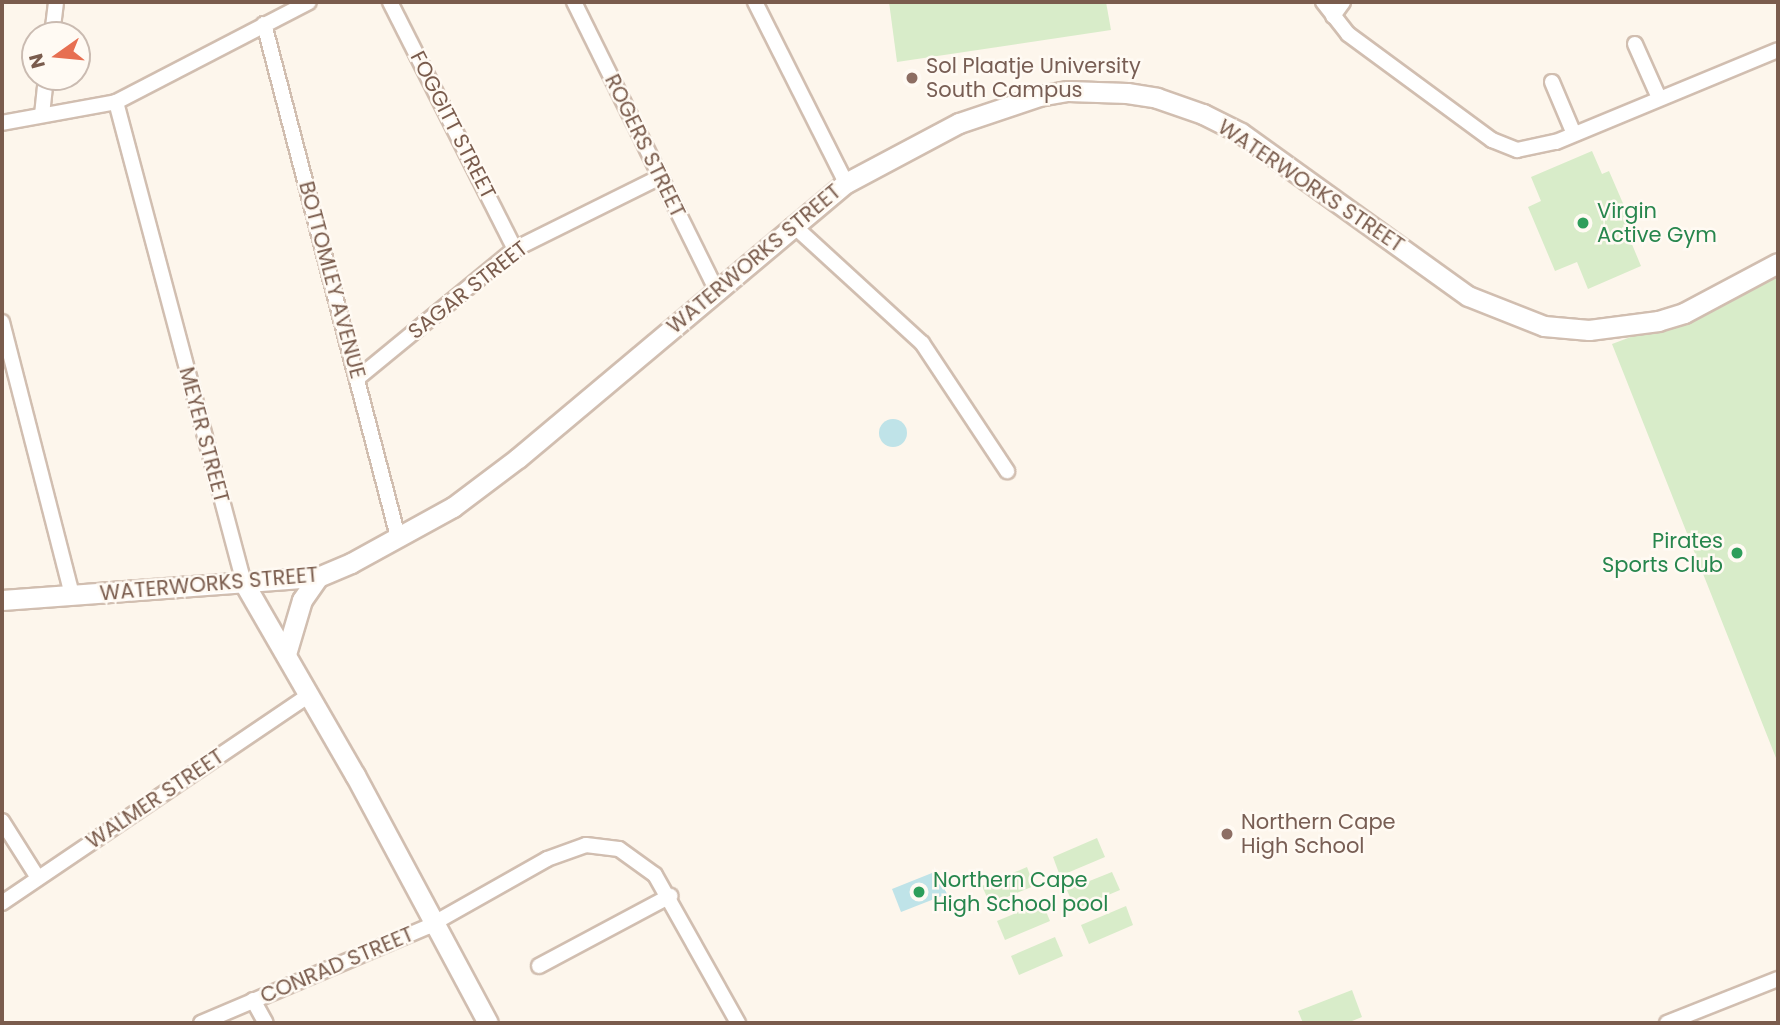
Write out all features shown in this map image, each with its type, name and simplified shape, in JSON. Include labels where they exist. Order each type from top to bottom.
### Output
[{"type":"street","points":[[54,21],[56,2]]},
{"type":"street","name":"FOGGITT STREET","points":[[390,2],[515,249]]},
{"type":"street","name":"ROGERS STREET","points":[[574,2],[717,291]]},
{"type":"street","points":[[755,2],[846,183]]},
{"type":"street","points":[[1323,2],[1348,34],[1499,143],[1527,150],[1574,134],[1778,50]]},
{"type":"street","points":[[1333,16],[1343,2]]},
{"type":"street","points":[[2,123],[116,102],[301,4]]},
{"type":"street","name":"BOTTOMLEY AVENUE","points":[[264,24],[398,537]]},
{"type":"street","points":[[1635,44],[1659,99]]},
{"type":"street","points":[[1552,82],[1574,134]]},
{"type":"street","points":[[41,115],[44,91]]},
{"type":"street","name":"WATERWORKS STREET","points":[[2,600],[318,577],[453,506],[518,458],[846,183],[1002,106],[1068,91],[1157,97],[1241,133],[1468,296],[1544,326],[1589,330],[1658,321],[1684,313],[1778,263]]},
{"type":"street","name":"MEYER STREET","points":[[116,102],[244,583],[338,751],[430,925],[478,1023]]},
{"type":"street","name":"SAGAR STREET","points":[[358,378],[515,249],[660,177]]},
{"type":"street","points":[[793,225],[922,343],[1007,471]]},
{"type":"street","points":[[2,321],[7,363],[72,596]]},
{"type":"street","points":[[286,654],[302,600],[318,577]]},
{"type":"street","name":"WALMER STREET","points":[[2,903],[308,696]]},
{"type":"street","points":[[2,821],[38,878]]},
{"type":"street","name":"CONRAD STREET","points":[[201,1023],[430,925],[547,859],[586,845],[619,849],[636,858],[670,896],[738,1023]]},
{"type":"street","points":[[539,966],[670,896]]},
{"type":"street","name":"MEYER STREET","points":[[430,925],[488,1023]]},
{"type":"street","points":[[1667,1023],[1778,979]]},
{"type":"street","points":[[253,1000],[266,1023]]},
{"type":"green space","points":[[889,2],[1106,2],[1111,30],[897,62]]},
{"type":"green space","name":"Virgin Active Gym","points":[[1592,151],[1602,174],[1609,171],[1638,238],[1631,242],[1641,266],[1588,289],[1577,262],[1555,271],[1528,207],[1541,201],[1531,177]]},
{"type":"green space","name":"Pirates Sports Club","points":[[1778,273],[1778,763],[1612,344],[1711,307]]},
{"type":"green space","points":[[1097,838],[1105,857],[1060,876],[1053,857]]},
{"type":"green space","points":[[1027,867],[1034,886],[990,904],[982,886]]},
{"type":"green space","points":[[1112,872],[1120,890],[1075,909],[1067,890]]},
{"type":"green space","points":[[1042,902],[1050,921],[1005,940],[997,921]]},
{"type":"green space","points":[[1126,906],[1133,925],[1089,944],[1081,925]]},
{"type":"green space","points":[[1055,937],[1063,956],[1019,975],[1011,956]]},
{"type":"green space","points":[[1352,990],[1362,1017],[1347,1023],[1303,1023],[1298,1011]]},
{"type":"water","points":[[893,419],[903,423],[907,433],[903,443],[893,447],[883,443],[879,433],[883,423]]},
{"type":"water","name":"Northern Cape High School pool","points":[[937,871],[947,894],[901,912],[892,889]]},
{"type":"place","name":"Sol Plaatje University South Campus","points":[[912,78]]},
{"type":"place","name":"Virgin Active Gym","points":[[1583,223]]},
{"type":"place","name":"Pirates Sports Club","points":[[1737,553]]},
{"type":"place","name":"Northern Cape High School","points":[[1227,834]]},
{"type":"place","name":"Northern Cape High School pool","points":[[919,892]]}]
